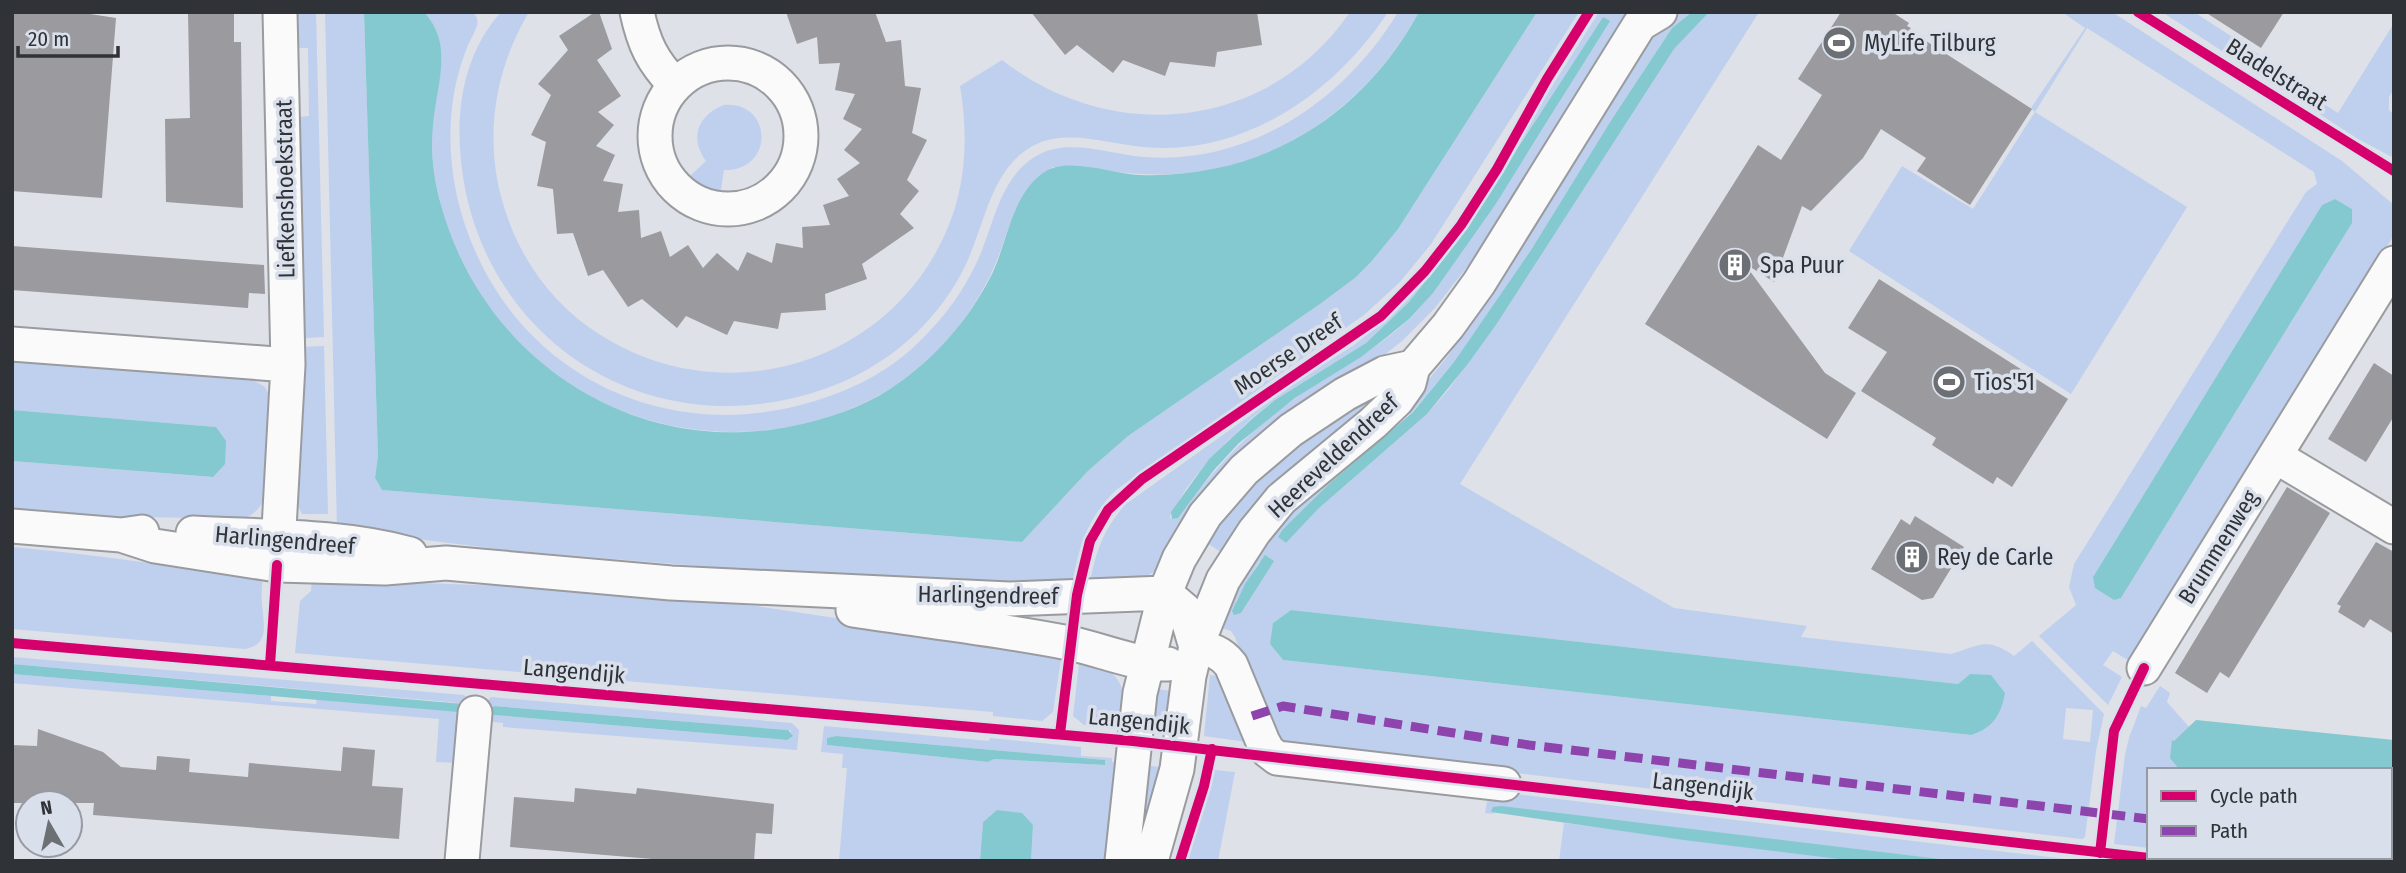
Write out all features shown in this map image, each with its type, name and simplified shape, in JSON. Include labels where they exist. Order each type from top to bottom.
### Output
[{"type":"street","name":"Liefkenshoekstraat","points":[[278,551],[288,365],[280,12]]},
{"type":"street","points":[[637,12],[644,42],[657,67],[675,85]]},
{"type":"street","points":[[1122,861],[1140,692],[1165,593],[1179,559],[1205,515],[1244,470],[1291,430],[1345,394],[1385,373],[1413,367],[1448,326],[1479,283],[1647,16]]},
{"type":"street","points":[[721,63],[738,63],[771,76],[784,88],[795,105],[801,125],[801,146],[796,165],[785,183],[770,197],[752,206],[731,209],[712,208],[694,201],[678,190],[657,158],[654,138],[656,120],[663,101],[675,85],[704,66],[721,63]]},
{"type":"street","name":"Brummenweg","points":[[2144,668],[2394,263]]},
{"type":"street","points":[[12,344],[288,365]]},
{"type":"street","name":"Heereveldendreef","points":[[1151,861],[1177,769],[1189,676],[1196,647],[1223,580],[1254,532],[1281,499],[1373,424],[1397,400],[1409,383],[1413,367]]},
{"type":"street","points":[[2275,456],[2394,527]]},
{"type":"street","name":"Harlingendreef","points":[[12,526],[121,535],[157,530],[278,551],[333,540],[386,547],[446,563],[671,583],[1009,599],[1165,593]]},
{"type":"street","name":"Harlingendreef","points":[[671,583],[1008,632],[1072,644],[1147,664],[1174,663],[1196,647]]},
{"type":"street","points":[[1165,593],[1185,610],[1196,647],[1214,650],[1231,664],[1263,742],[1268,751],[1277,758],[1504,784]]},
{"type":"street","points":[[462,861],[475,713]]},
{"type":"shaded area","points":[[297,12],[316,12],[324,337],[305,338],[299,117],[309,116],[308,48],[298,48]]},
{"type":"shaded area","points":[[325,12],[364,12],[378,456],[375,478],[382,490],[1022,542],[1088,471],[1128,436],[1355,278],[1398,229],[1537,12],[1579,12],[1431,244],[1400,282],[1364,315],[1116,490],[1091,522],[1078,557],[1072,584],[965,588],[506,550],[337,529]]},
{"type":"shaded area","points":[[364,12],[424,12],[433,25],[441,52],[432,155],[441,205],[462,260],[492,310],[529,352],[574,386],[623,411],[677,427],[734,432],[793,426],[843,412],[879,396],[921,366],[961,323],[983,291],[998,261],[1018,204],[1025,191],[1046,171],[1056,167],[1079,166],[1140,175],[1184,173],[1227,166],[1266,153],[1304,134],[1338,111],[1396,49],[1419,12],[1537,12],[1398,229],[1371,262],[1355,278],[1320,304],[1128,436],[1088,471],[1022,542],[382,490],[375,478],[378,456]]},
{"type":"shaded area","points":[[424,12],[473,12],[477,19],[455,87],[451,113],[451,154],[457,194],[468,234],[502,299],[535,338],[573,369],[616,393],[663,408],[713,415],[764,412],[815,401],[860,383],[900,359],[932,329],[954,302],[977,262],[1007,187],[1026,163],[1040,154],[1052,149],[1078,147],[1133,156],[1184,157],[1222,150],[1258,138],[1292,120],[1323,98],[1377,44],[1398,12],[1419,12],[1399,45],[1348,101],[1286,144],[1251,159],[1215,169],[1176,174],[1053,167],[1040,176],[1020,202],[996,263],[969,312],[944,343],[915,371],[883,393],[816,421],[747,432],[678,427],[613,407],[554,374],[503,328],[465,270],[440,201],[433,164],[432,128],[441,53],[434,25]]},
{"type":"shaded area","points":[[501,12],[529,12],[517,34],[501,80],[496,103],[494,152],[502,200],[509,220],[538,276],[551,293],[582,322],[599,334],[650,359],[702,371],[756,371],[807,360],[854,338],[896,305],[930,263],[954,211],[961,180],[965,133],[960,86],[1002,60],[1045,88],[1091,106],[1139,114],[1187,113],[1233,102],[1277,82],[1316,52],[1350,12],[1388,12],[1341,69],[1314,93],[1283,114],[1250,130],[1216,142],[1180,147],[1143,147],[1077,138],[1051,139],[1039,143],[1022,153],[1009,166],[999,182],[970,255],[950,292],[922,327],[887,357],[827,388],[761,404],[697,404],[636,390],[582,363],[535,325],[498,275],[472,216],[460,149],[460,112],[472,59],[489,27]]},
{"type":"shaded area","points":[[1599,12],[1628,12],[1470,263],[1435,308],[1384,355],[1312,401],[1158,569],[1144,578],[1090,582],[1102,540],[1126,504],[1304,377],[1354,345],[1394,313],[1412,295],[1459,233]],"holes":[[[1603,17],[1609,21],[1501,193],[1438,284],[1411,317],[1354,361],[1293,400],[1260,426],[1218,468],[1179,517],[1171,519],[1170,516],[1186,489],[1209,459],[1253,417],[1275,400],[1366,343],[1409,302],[1456,243]]]},
{"type":"shaded area","points":[[1669,12],[1692,12],[1672,28],[1531,250],[1454,362],[1413,411],[1330,483],[1278,537],[1286,543],[1318,509],[1427,414],[1448,390],[1496,325],[1674,49],[1706,14],[1759,12],[1460,484],[1674,608],[1807,626],[1801,637],[1951,654],[1989,644],[2014,656],[2032,641],[2104,714],[2096,751],[2085,837],[2082,839],[1283,746],[1264,718],[1235,637],[1231,631],[1219,627],[1227,603],[1269,528],[1415,396],[1448,356],[1502,276]],"holes":[[[1273,561],[1241,613],[1236,601],[1259,562]],[[1291,610],[1958,684],[1970,674],[1970,735],[1283,660],[1270,644],[1274,622]],[[2066,708],[2093,710],[2090,742],[2063,739]]]},
{"type":"shaded area","points":[[1692,12],[1709,12],[1674,49],[1496,325],[1467,365],[1427,414],[1318,509],[1286,543],[1278,537],[1330,483],[1413,412],[1454,362],[1531,250],[1672,28]]},
{"type":"shaded area","points":[[2062,12],[2112,12],[2342,161],[2394,205],[2394,235],[2131,662],[2113,651],[2103,665],[2122,677],[2108,705],[2039,636],[2076,605],[2069,587],[2074,564],[2306,192],[2317,184],[2314,172],[2087,28],[2035,112],[2031,108],[2085,28]],"holes":[[[2335,199],[2352,209],[2352,223],[2121,598],[2114,600],[2097,588],[2093,577],[2322,205]]]},
{"type":"shaded area","points":[[2162,12],[2194,12],[2260,55],[2257,61],[2338,113],[2394,23],[2394,89],[2389,97],[2389,110],[2394,114],[2394,158],[2358,139]]},
{"type":"shaded area","points":[[1603,17],[1610,21],[1495,205],[1433,293],[1409,319],[1387,337],[1361,357],[1295,398],[1239,443],[1214,470],[1178,518],[1172,519],[1171,512],[1209,459],[1253,418],[1275,400],[1366,343],[1409,302],[1456,243]]},
{"type":"shaded area","points":[[724,105],[740,107],[752,114],[759,124],[762,136],[759,149],[752,160],[741,167],[724,170],[720,195],[703,189],[688,178],[706,161],[697,136],[702,121]]},
{"type":"shaded area","points":[[2035,112],[2187,207],[2071,394],[1849,251],[1902,166],[1973,209]]},
{"type":"shaded area","points":[[2335,199],[2352,209],[2352,223],[2121,598],[2114,600],[2095,588],[2093,577],[2322,205]]},
{"type":"shaded area","points":[[324,346],[328,514],[302,514],[296,501],[301,347]]},
{"type":"shaded area","points":[[12,360],[249,378],[265,387],[271,398],[265,496],[261,504],[253,513],[242,519],[93,516],[12,511],[12,461],[212,477],[223,458],[224,447],[216,427],[12,410]]},
{"type":"shaded area","points":[[1387,388],[1234,533],[1221,552],[1204,541],[1229,505],[1300,438]]},
{"type":"shaded area","points":[[12,410],[216,427],[226,441],[225,464],[213,477],[12,461]]},
{"type":"shaded area","points":[[12,547],[263,575],[262,638],[253,647],[245,649],[12,629]]},
{"type":"shaded area","points":[[1265,555],[1274,561],[1241,613],[1234,615],[1232,611],[1245,584]]},
{"type":"shaded area","points":[[312,579],[504,586],[755,606],[1062,652],[1053,712],[1042,721],[993,716],[993,712],[295,653],[300,601],[311,591]]},
{"type":"shaded area","points":[[1291,610],[1958,684],[1970,674],[1991,675],[2005,693],[1995,720],[1985,729],[1971,735],[1283,660],[1270,644],[1273,623]]},
{"type":"shaded area","points":[[1080,655],[1105,668],[1119,681],[1124,700],[1123,728],[1084,725],[1073,716]]},
{"type":"shaded area","points":[[12,657],[464,695],[469,699],[460,763],[436,762],[439,719],[12,683],[12,674],[271,696],[271,701],[316,704],[317,699],[460,703],[12,664]]},
{"type":"shaded area","points":[[12,664],[462,704],[459,712],[12,674]]},
{"type":"shaded area","points":[[1210,675],[1218,676],[1247,742],[1204,736]]},
{"type":"shaded area","points":[[2160,686],[2170,693],[2167,702],[2190,728],[2174,741],[2178,768],[2147,768],[2147,848],[2114,844],[2129,738],[2141,706],[2146,708]]},
{"type":"shaded area","points":[[1157,689],[1178,692],[1173,733],[1149,731]]},
{"type":"shaded area","points":[[491,697],[792,723],[799,730],[797,750],[503,727],[503,723],[486,721],[485,703]],"holes":[[[494,706],[791,731],[787,740],[494,715],[490,712]]]},
{"type":"shaded area","points":[[494,706],[788,730],[793,736],[787,740],[494,715],[489,710]]},
{"type":"shaded area","points":[[2196,720],[2394,740],[2394,790],[2392,768],[2178,768],[2170,758],[2172,740]]},
{"type":"shaded area","points":[[824,726],[1081,747],[1081,756],[1112,758],[1112,762],[1122,763],[1116,861],[1031,861],[1033,825],[1018,813],[997,810],[983,822],[980,861],[839,861],[847,768],[842,768],[843,754],[821,752]],"holes":[[[836,736],[1105,760],[1105,765],[994,759],[988,762],[827,745],[827,738]]]},
{"type":"shaded area","points":[[836,736],[1105,760],[1105,765],[994,759],[988,762],[827,745],[827,738]]},
{"type":"shaded area","points":[[1145,765],[1167,768],[1140,849]]},
{"type":"shaded area","points":[[1214,770],[1235,772],[1218,861],[1188,861]]},
{"type":"shaded area","points":[[2394,790],[2394,861],[2243,859],[2392,859]]},
{"type":"shaded area","points":[[1489,791],[2083,861],[1957,861],[1667,827],[1485,813]]},
{"type":"shaded area","points":[[1493,807],[1957,861],[1854,861],[1491,812]]},
{"type":"shaded area","points":[[997,810],[1022,813],[1033,825],[1031,861],[980,861],[983,822]]},
{"type":"shaded area","points":[[1564,823],[1854,861],[1559,861]]},
{"type":"building","points":[[12,12],[77,12],[116,18],[102,198],[12,191]]},
{"type":"building","points":[[188,12],[234,12],[234,42],[241,42],[243,208],[166,202],[165,119],[190,118]]},
{"type":"building","points":[[599,12],[612,49],[597,60],[621,96],[598,112],[614,125],[596,146],[615,155],[603,181],[623,184],[618,212],[639,210],[641,238],[661,231],[670,257],[688,245],[703,268],[717,253],[738,271],[747,252],[772,263],[776,243],[803,248],[802,227],[830,225],[823,205],[849,196],[837,179],[860,163],[844,150],[862,129],[843,119],[855,94],[835,90],[840,63],[819,64],[817,37],[797,44],[786,12],[875,12],[886,42],[901,40],[905,86],[921,88],[912,133],[927,140],[907,180],[919,191],[900,214],[914,228],[862,264],[867,279],[825,294],[826,310],[781,313],[778,329],[734,321],[727,335],[686,316],[677,328],[642,299],[628,307],[603,270],[588,276],[573,233],[557,234],[553,189],[537,186],[546,142],[531,135],[551,95],[538,84],[568,50],[559,36]]},
{"type":"building","points":[[1031,12],[1257,12],[1262,45],[1217,52],[1215,67],[1170,62],[1165,76],[1123,60],[1113,73],[1077,45],[1065,55]]},
{"type":"building","points":[[1841,12],[1892,12],[1909,23],[1909,30],[2032,109],[1970,205],[1917,171],[1926,158],[1881,129],[1863,158],[1811,211],[1802,206],[1774,282],[1744,263],[1825,373],[1856,393],[1827,439],[1645,324],[1758,145],[1781,160],[1822,95],[1798,79]]},
{"type":"building","points":[[2205,12],[2284,12],[2261,48]]},
{"type":"building","points":[[12,246],[264,265],[265,294],[249,293],[248,308],[12,290]]},
{"type":"building","points":[[1879,279],[2068,399],[2012,487],[1997,477],[1993,484],[1932,445],[1936,438],[1861,391],[1887,352],[1848,328]]},
{"type":"building","points":[[2374,363],[2394,376],[2394,416],[2366,462],[2328,439]]},
{"type":"building","points":[[2287,487],[2330,513],[2229,678],[2220,672],[2207,693],[2175,673]]},
{"type":"building","name":"Rey de Carle","points":[[1915,516],[1964,547],[1933,598],[1922,600],[1871,569],[1901,519],[1910,525]]},
{"type":"building","points":[[2376,542],[2394,552],[2394,634],[2370,619],[2364,628],[2338,612],[2341,606],[2337,604]]},
{"type":"building","points":[[38,729],[103,752],[121,767],[156,770],[157,756],[190,759],[189,772],[248,777],[249,763],[341,771],[343,747],[375,750],[372,786],[403,788],[399,839],[93,815],[94,803],[84,803],[84,789],[14,789],[12,803],[12,745],[37,746]]},
{"type":"building","points":[[575,788],[636,794],[637,788],[774,804],[772,834],[756,833],[754,861],[676,861],[510,847],[514,797],[574,802]]},
{"type":"marked path","points":[[1252,716],[1283,706],[1529,745],[2147,819]]},
{"type":"cycle path","name":"Moerse Dreef","points":[[1060,734],[1077,595],[1090,541],[1108,510],[1142,479],[1381,316],[1425,271],[1461,225],[1497,169],[1547,79],[1589,12]]},
{"type":"cycle path","name":"Bladelstraat","points":[[2138,12],[2394,171]]},
{"type":"cycle path","points":[[270,665],[277,565]]},
{"type":"cycle path","name":"Langendijk","points":[[12,643],[1133,741],[2147,858]]},
{"type":"cycle path","points":[[2100,853],[2114,731],[2144,668]]},
{"type":"cycle path","points":[[1180,861],[1204,786],[1212,749]]},
{"type":"cycle path","name":"Langendijk","points":[[2158,859],[2175,861]]},
{"type":"place","name":"MyLife Tilburg","points":[[1839,43]]},
{"type":"place","name":"Spa Puur","points":[[1735,265]]},
{"type":"place","name":"Tios'51","points":[[1949,382]]},
{"type":"place","name":"Rey de Carle","points":[[1912,557]]}]
